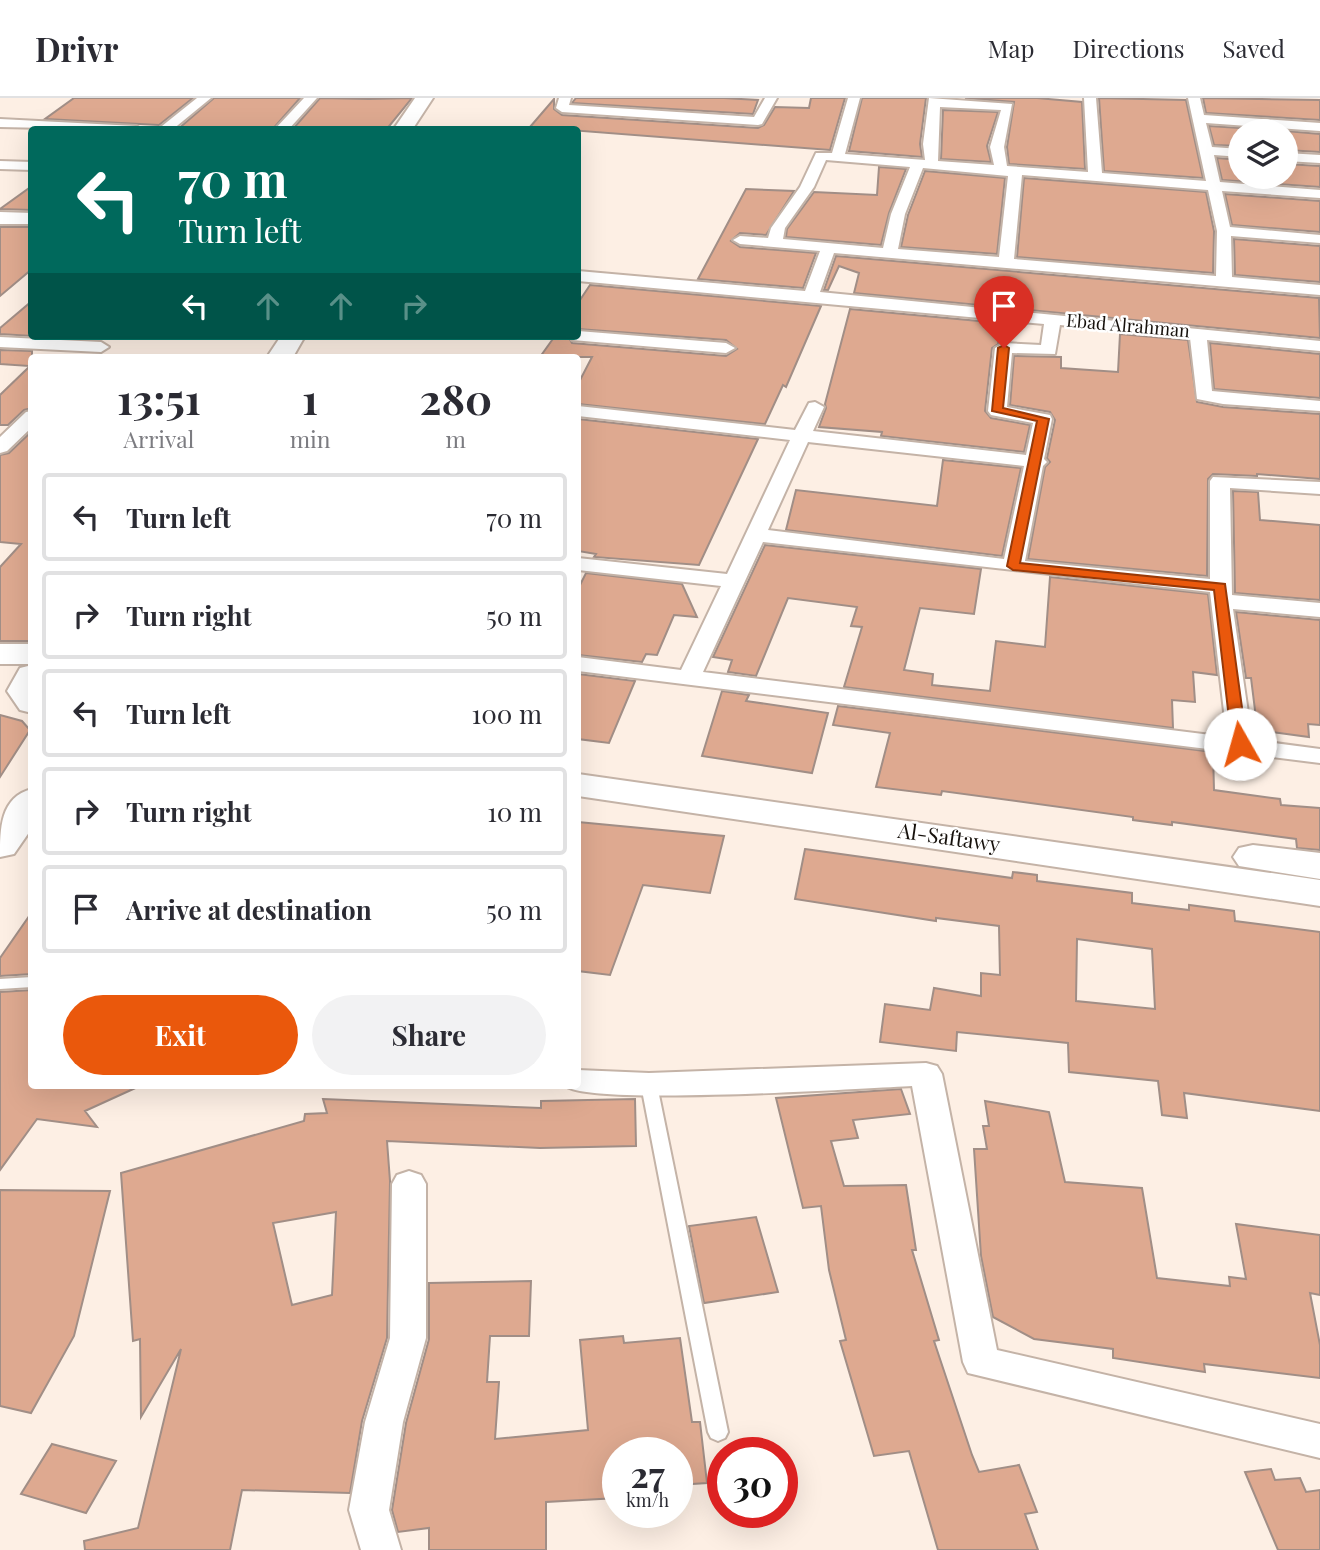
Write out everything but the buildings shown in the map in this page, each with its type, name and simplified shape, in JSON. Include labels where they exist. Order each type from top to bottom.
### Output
[{"type":"main road","points":[[405,126],[424,98]]},
{"type":"main road","points":[[419,126],[436,98]]},
{"type":"main road","points":[[0,654],[28,653]]},
{"type":"main road","name":"Al-Saftawy","points":[[581,762],[1320,866]]},
{"type":"main road","name":"Al-Saftawy","points":[[581,785],[1320,893]]},
{"type":"main road","points":[[0,845],[28,806]]},
{"type":"street","points":[[168,126],[205,98]]},
{"type":"street","points":[[283,126],[311,98]]},
{"type":"street","points":[[565,98],[562,108],[758,121],[771,98]]},
{"type":"street","points":[[622,112],[633,98]]},
{"type":"street","points":[[838,156],[854,98]]},
{"type":"street","points":[[1090,98],[1095,176]]},
{"type":"street","points":[[1194,98],[1201,119],[1212,186],[1224,231],[1224,281]]},
{"type":"street","points":[[890,252],[898,214],[925,163],[935,101],[1007,107],[997,148],[1001,167]]},
{"type":"street","points":[[1201,119],[1320,127]]},
{"type":"street","points":[[0,123],[58,126]]},
{"type":"street","points":[[1205,151],[1228,152]]},
{"type":"street","points":[[775,241],[778,228],[807,187],[821,156],[1001,167],[1320,194]]},
{"type":"street","points":[[1298,158],[1320,159]]},
{"type":"street","points":[[0,165],[28,166]]},
{"type":"street","points":[[1001,167],[1015,174],[1006,262]]},
{"type":"street","points":[[0,218],[28,219]]},
{"type":"street","points":[[1224,231],[1320,239]]},
{"type":"street","points":[[740,240],[1320,290]]},
{"type":"street","points":[[811,296],[829,246]]},
{"type":"street","name":"Ebad Alrahman","points":[[581,276],[1320,346]]},
{"type":"street","points":[[1013,566],[1037,462],[1043,419],[997,411],[1004,348],[1049,350],[1053,319]]},
{"type":"street","points":[[1198,333],[1203,395],[1223,399],[1320,406]]},
{"type":"street","points":[[581,336],[726,348]]},
{"type":"street","points":[[0,342],[101,347]]},
{"type":"street","points":[[689,678],[815,407]]},
{"type":"street","points":[[581,411],[1037,462]]},
{"type":"street","points":[[0,447],[28,420]]},
{"type":"street","points":[[1240,744],[1221,594],[1220,481],[1320,488]]},
{"type":"street","points":[[756,535],[1013,566],[1320,610]]},
{"type":"street","points":[[581,564],[734,581]]},
{"type":"street","points":[[581,664],[1320,756]]},
{"type":"street","points":[[581,1081],[649,1085],[926,1074],[960,1265],[981,1362],[1320,1441]]},
{"type":"street","points":[[381,1550],[369,1510],[384,1422],[408,1338],[409,1184]]},
{"type":"lane","points":[[0,984],[28,982]]},
{"type":"lane","points":[[649,1085],[718,1432]]},
{"type":"route","points":[[1004,348],[997,411],[1043,419],[1037,462],[1013,566],[1221,587],[1240,744]]}]
